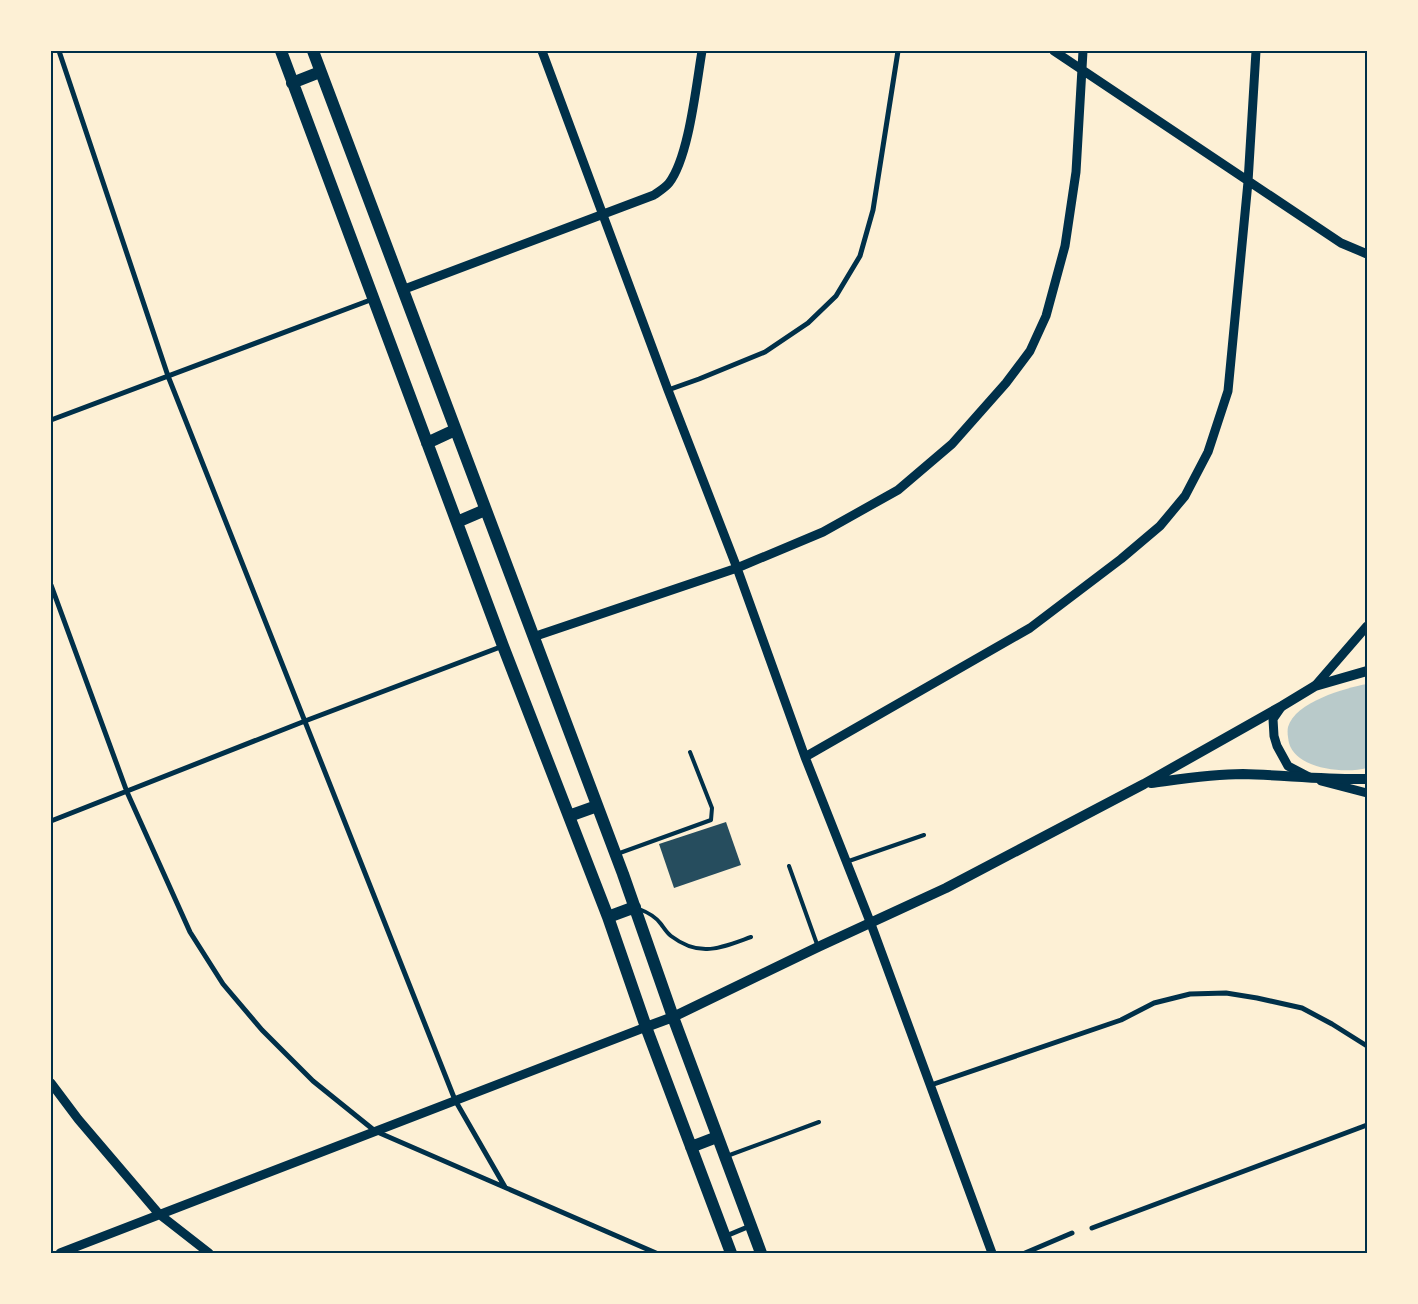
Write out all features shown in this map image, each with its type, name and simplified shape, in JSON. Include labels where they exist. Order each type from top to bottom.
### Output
[{"type":"main road","points":[[281,51],[503,646],[608,917],[646,1027],[727,1246]]},
{"type":"main road","points":[[313,51],[616,855],[673,1018],[761,1253]]},
{"type":"main road","points":[[292,83],[320,72]]},
{"type":"main road","points":[[427,443],[455,430]]},
{"type":"main road","points":[[457,522],[485,510]]},
{"type":"main road","points":[[646,1027],[673,1018],[818,947],[946,888],[1144,784],[1315,686],[1367,671]]},
{"type":"main road","points":[[1144,784],[1202,776],[1242,774],[1367,779]]},
{"type":"main road","points":[[569,816],[597,806]]},
{"type":"main road","points":[[608,917],[635,907]]},
{"type":"main road","points":[[691,1146],[717,1136]]},
{"type":"street","points":[[58,51],[168,376],[455,1100],[505,1187]]},
{"type":"street","points":[[542,51],[668,390],[737,568],[805,757],[931,1085],[992,1253]]},
{"type":"street","points":[[402,290],[654,196],[668,184],[680,164],[686,144],[702,51]]},
{"type":"street","points":[[668,390],[765,352],[808,323],[836,296],[860,256],[873,210],[898,51]]},
{"type":"street","points":[[1054,51],[1341,243],[1367,254]]},
{"type":"street","points":[[533,637],[737,568],[823,532],[898,490],[952,444],[1006,383],[1030,351],[1046,316],[1065,246],[1076,172],[1083,51]]},
{"type":"street","points":[[805,757],[1030,628],[1121,560],[1160,526],[1185,496],[1208,452],[1228,391],[1248,182],[1256,51]]},
{"type":"street","points":[[51,420],[373,299]]},
{"type":"street","points":[[51,585],[127,792],[190,932],[223,984],[262,1030],[313,1081],[375,1131],[656,1253]]},
{"type":"street","points":[[1315,686],[1367,626]]},
{"type":"street","points":[[51,822],[503,646]]},
{"type":"street","points":[[1282,706],[1273,719],[1274,736],[1288,766],[1312,778],[1367,793]]},
{"type":"street","points":[[931,1085],[1121,1020],[1154,1003],[1190,994],[1226,993],[1302,1008],[1367,1046]]},
{"type":"street","points":[[60,1253],[646,1027]]},
{"type":"street","points":[[51,1083],[78,1119],[159,1214],[209,1253]]},
{"type":"street","points":[[1092,1228],[1367,1125]]},
{"type":"street","points":[[727,1246],[751,1226]]},
{"type":"street","points":[[1025,1253],[1072,1233]]},
{"type":"lane","points":[[616,855],[711,820],[712,808],[690,752]]},
{"type":"lane","points":[[846,862],[924,836]]},
{"type":"lane","points":[[789,866],[818,947]]},
{"type":"lane","points":[[635,907],[648,913],[660,922],[669,935],[691,947],[706,950],[720,949],[751,937]]},
{"type":"lane","points":[[725,1157],[819,1122]]},
{"type":"shaded area","points":[[1367,684],[1367,768],[1334,770],[1322,768],[1301,759],[1293,752],[1289,743],[1288,727],[1300,710],[1310,703],[1334,693]]},
{"type":"building","points":[[726,822],[741,865],[674,888],[659,844]]}]
